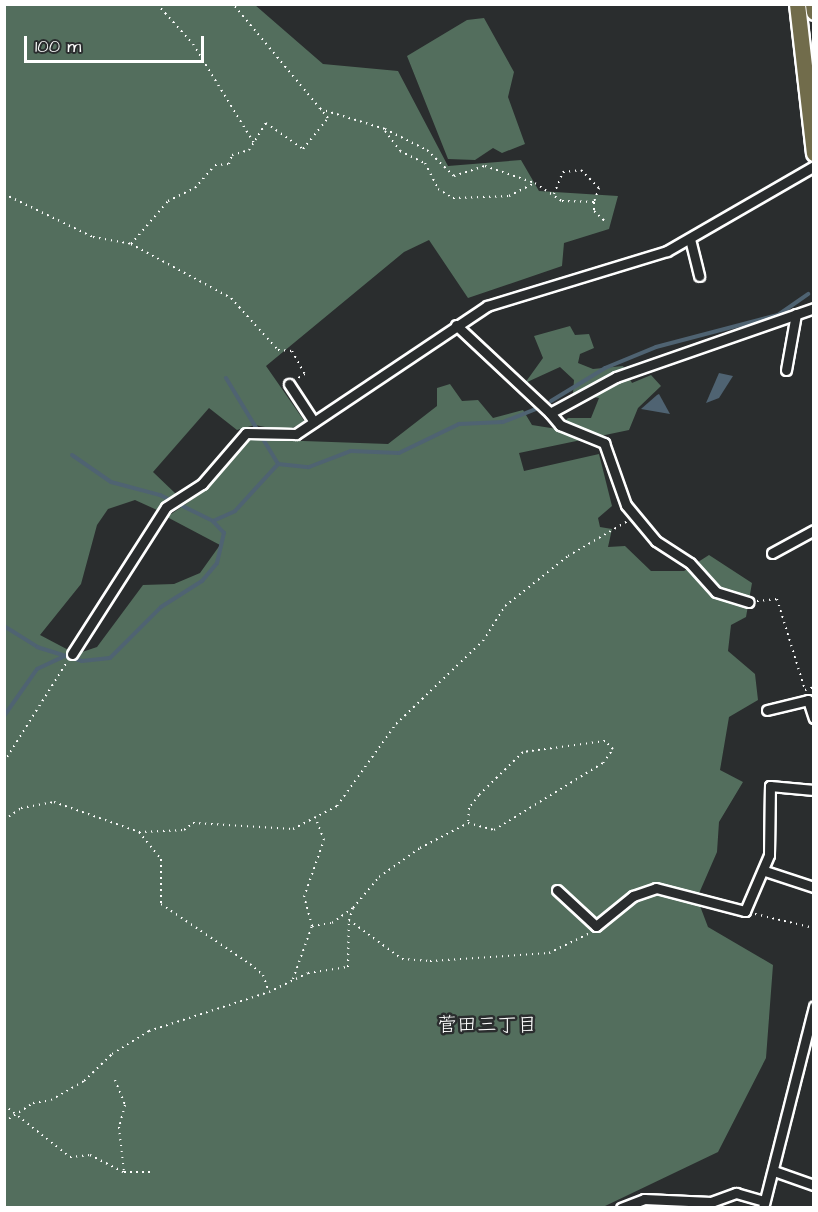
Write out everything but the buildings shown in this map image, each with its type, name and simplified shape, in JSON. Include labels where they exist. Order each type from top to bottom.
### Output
[{"type":"main road","points":[[797,4],[813,153]]},
{"type":"main road","points":[[813,4],[813,12]]},
{"type":"street","points":[[72,654],[166,507],[202,484],[246,433],[285,437],[314,422],[456,325],[508,297],[644,259],[690,239],[813,166]]},
{"type":"street","points":[[690,239],[699,276]]},
{"type":"street","points":[[550,413],[616,377],[813,309]]},
{"type":"street","points":[[786,370],[796,314]]},
{"type":"street","points":[[456,325],[550,413],[560,426],[604,443],[635,518],[716,592],[749,602]]},
{"type":"street","points":[[289,384],[314,422]]},
{"type":"street","points":[[772,553],[813,530]]},
{"type":"street","points":[[767,710],[808,700],[813,718]]},
{"type":"street","points":[[557,890],[596,926],[633,896],[656,888],[745,911],[765,871],[770,786],[813,790]]},
{"type":"street","points":[[765,871],[813,887]]},
{"type":"street","points":[[621,1208],[644,1199],[711,1204],[736,1193],[764,1204],[813,1006]]},
{"type":"street","points":[[774,1171],[813,1185]]},
{"type":"path","points":[[157,4],[193,44],[254,143]]},
{"type":"path","points":[[131,244],[168,201],[195,188],[215,165],[229,164],[232,155],[254,143],[266,123],[273,123],[282,137],[303,149],[328,118],[233,4]]},
{"type":"path","points":[[320,109],[384,129],[427,150],[454,176],[485,166],[535,183],[562,201],[594,202]]},
{"type":"path","points":[[384,129],[400,151],[425,163],[438,189],[453,198],[498,198],[535,183]]},
{"type":"path","points":[[554,195],[563,171],[581,170],[599,188],[594,202],[594,211],[606,222]]},
{"type":"path","points":[[4,194],[93,237],[131,244],[231,297],[278,350],[292,351],[305,374],[289,384]]},
{"type":"path","points":[[4,820],[21,808],[54,802],[139,832],[184,830],[193,823],[292,829],[349,797],[365,760],[420,699],[483,641],[505,606],[568,556],[635,518]]},
{"type":"path","points":[[749,602],[777,599],[805,690],[813,687]]},
{"type":"path","points":[[4,762],[72,654]]},
{"type":"path","points":[[312,926],[332,923],[353,908],[379,877],[468,823],[494,830],[603,763],[613,748],[605,741],[523,752],[479,795],[469,808],[468,823]]},
{"type":"path","points":[[293,979],[312,926],[304,897],[324,840],[315,817]]},
{"type":"path","points":[[139,832],[161,859],[161,904],[222,942],[263,975],[269,992]]},
{"type":"path","points":[[4,1122],[15,1112],[84,1081],[112,1054],[149,1031],[269,992],[293,979],[348,968],[349,920],[353,908]]},
{"type":"path","points":[[745,911],[813,927]]},
{"type":"path","points":[[349,920],[402,959],[430,961],[549,953],[585,938],[596,926]]},
{"type":"path","points":[[115,1080],[125,1105],[119,1127],[124,1172]]},
{"type":"path","points":[[4,1105],[15,1112],[30,1130],[51,1138],[70,1157],[90,1155],[124,1172],[154,1172]]},
{"type":"green space","points":[[5,5],[255,5],[323,64],[398,71],[448,166],[521,160],[539,191],[618,196],[609,229],[564,243],[562,266],[468,298],[429,240],[404,252],[266,366],[305,422],[285,431],[255,425],[237,430],[209,408],[153,472],[176,494],[157,510],[135,500],[108,509],[97,525],[81,584],[40,635],[76,654],[97,647],[143,585],[174,584],[200,573],[220,545],[167,517],[207,489],[248,439],[388,444],[437,406],[437,388],[450,384],[462,401],[478,400],[493,418],[523,410],[532,425],[557,429],[568,418],[591,418],[599,398],[573,393],[574,380],[560,367],[525,383],[543,358],[534,336],[570,326],[575,335],[589,334],[594,348],[580,354],[578,363],[593,369],[623,366],[632,383],[651,375],[661,386],[638,408],[629,430],[519,453],[524,471],[599,454],[612,506],[598,518],[600,527],[612,529],[608,547],[625,546],[651,571],[684,571],[709,555],[752,583],[746,617],[731,625],[728,651],[755,674],[758,700],[729,717],[720,770],[743,782],[719,822],[717,852],[697,898],[708,927],[773,965],[766,1058],[718,1152],[603,1207],[5,1208]]},
{"type":"green space","points":[[484,18],[514,72],[508,97],[525,144],[502,153],[493,148],[475,160],[448,159],[407,56],[467,20]]},
{"type":"water","points":[[719,373],[733,376],[719,398],[706,403]]},
{"type":"water","points":[[659,394],[670,414],[641,409],[657,395]]},
{"type":"waterway","points":[[551,401],[605,368],[656,347],[778,315],[808,294]]},
{"type":"waterway","points":[[226,378],[278,464]]},
{"type":"waterway","points":[[72,455],[111,482],[160,495],[213,521],[235,511],[278,464],[309,467],[351,451],[399,453],[459,424],[503,422],[541,407]]},
{"type":"waterway","points":[[4,626],[37,647],[82,661],[110,658],[161,607],[202,581],[217,563],[224,533],[213,521]]},
{"type":"waterway","points":[[4,716],[37,669],[65,656]]},
{"type":"district","name":"菅田三丁目","points":[[487,1025]]}]
